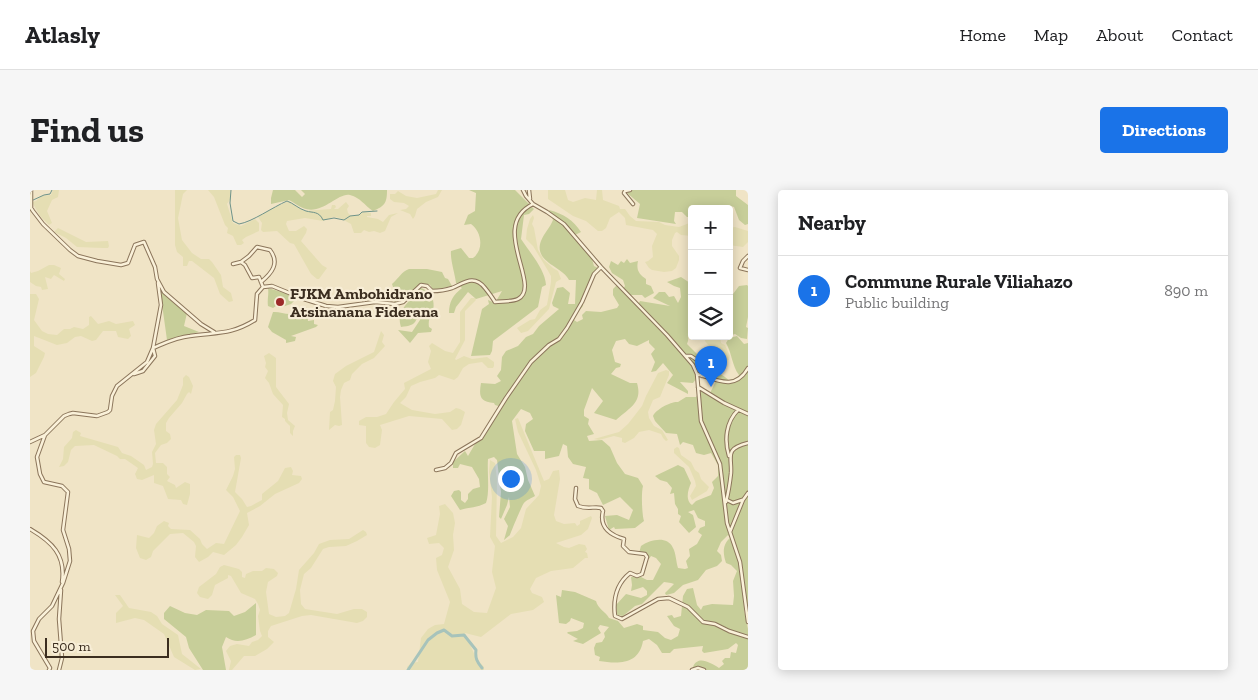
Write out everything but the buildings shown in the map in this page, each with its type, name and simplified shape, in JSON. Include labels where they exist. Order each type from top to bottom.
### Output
[{"type":"street","points":[[30,442],[45,435],[64,416],[69,414],[97,416],[108,412],[117,386],[147,362],[153,348],[161,305],[153,262],[144,242],[136,245],[128,263],[121,265],[78,256],[57,240],[42,224],[31,208],[31,190]]},
{"type":"street","points":[[523,190],[533,204],[564,224],[686,356],[697,374],[701,420],[720,464],[727,523],[740,562],[748,622]]},
{"type":"street","points":[[529,190],[529,198],[533,204]]},
{"type":"street","points":[[630,190],[624,192],[633,204]]},
{"type":"street","points":[[153,348],[177,338],[236,330],[255,320],[257,294],[263,287],[272,286],[326,306],[338,307],[374,302],[396,304],[403,302],[421,286],[427,286],[432,291],[440,291],[469,280],[484,287],[495,302],[518,299],[522,296],[526,283],[517,254],[514,227],[525,208],[533,204]]},
{"type":"street","points":[[233,264],[241,262],[249,256],[257,246],[270,250],[274,258],[273,270],[260,282]]},
{"type":"street","points":[[748,256],[742,261],[740,268],[748,270]]},
{"type":"street","points":[[241,262],[245,265],[252,278],[258,277],[263,287]]},
{"type":"street","points":[[436,470],[445,468],[451,463],[456,454],[481,438],[506,398],[532,362],[549,345],[559,339],[568,328],[594,274],[602,267]]},
{"type":"street","points":[[157,279],[164,292],[201,324],[215,333]]},
{"type":"street","points":[[686,356],[691,356],[700,362],[702,376]]},
{"type":"street","points":[[697,374],[722,382],[732,382],[742,377],[748,368]]},
{"type":"street","points":[[698,386],[748,414]]},
{"type":"street","points":[[726,502],[731,474],[726,446],[727,432],[738,410]]},
{"type":"street","points":[[45,435],[37,457],[40,474],[44,482],[62,486],[68,492],[63,530],[69,549],[70,561],[52,606],[39,619],[33,631],[34,641],[50,668],[49,670]]},
{"type":"street","points":[[729,456],[734,448],[748,443]]},
{"type":"street","points":[[576,488],[578,506],[587,509],[602,508],[602,518],[606,530],[614,536],[624,539],[623,546],[628,551],[645,554],[647,558],[642,574],[637,576],[630,573],[621,584],[614,598],[615,616],[622,619],[658,599],[668,598],[688,607],[703,622],[715,624],[728,631],[748,637]]},
{"type":"street","points":[[730,534],[743,500],[748,493]]},
{"type":"street","points":[[726,502],[733,503],[743,500]]},
{"type":"street","points":[[30,529],[52,545],[64,569],[59,619],[62,658],[59,670]]},
{"type":"street","points":[[692,670],[698,668],[704,670]]},
{"type":"shaded area","points":[[53,190],[59,190],[58,197],[52,200],[47,211],[52,223],[49,225],[40,216],[32,202],[41,196],[51,195]]},
{"type":"shaded area","points":[[175,190],[187,190],[183,194],[178,218],[182,240],[192,253],[201,259],[209,259],[212,262],[221,275],[223,287],[231,293],[233,301],[229,302],[220,294],[214,278],[192,261],[189,261],[187,266],[183,266],[183,257],[177,252],[175,245]]},
{"type":"shaded area","points":[[208,190],[230,190],[231,198],[227,204],[233,223],[241,226],[255,219],[259,223],[259,231],[242,240],[244,243],[241,245],[237,245],[233,236],[227,233],[228,228],[214,197]]},
{"type":"shaded area","points":[[438,190],[442,190],[438,197],[426,202],[417,209],[413,219],[410,214],[400,210],[406,209],[409,206],[390,199],[390,194],[395,194],[398,191],[406,196],[417,198],[436,194]]},
{"type":"shaded area","points":[[548,190],[565,190],[568,200],[573,202],[585,198],[596,200],[597,190],[602,190],[603,200],[619,206],[620,209],[625,209],[636,221],[659,222],[679,227],[688,224],[688,236],[681,235],[677,232],[672,240],[672,246],[679,256],[676,268],[672,271],[664,272],[652,270],[645,262],[653,257],[652,246],[657,234],[653,230],[626,225],[625,218],[619,212],[610,218],[606,228],[598,231],[586,221],[573,216],[548,199]]},
{"type":"shaded area","points":[[289,201],[304,211],[331,209],[332,205],[336,207],[334,209],[338,209],[346,202],[349,206],[347,209],[348,213],[351,216],[363,212],[371,213],[371,216],[367,217],[383,222],[389,215],[398,213],[391,217],[385,231],[380,233],[364,230],[361,233],[354,233],[351,224],[340,218],[333,217],[323,221],[305,218],[287,221],[286,224],[289,231],[296,231],[304,226],[307,229],[301,241],[322,265],[327,268],[317,279],[311,274],[294,244],[290,243],[277,231],[263,232],[261,230],[262,223],[258,217]]},
{"type":"shaded area","points":[[533,215],[532,224],[538,250],[544,260],[558,271],[561,279],[556,282],[549,309],[528,331],[521,333],[517,328],[535,319],[540,310],[547,305],[551,282],[551,276],[547,269],[533,246],[526,239],[527,229]]},
{"type":"shaded area","points":[[733,227],[748,231],[748,242],[743,247],[733,246]]},
{"type":"shaded area","points":[[58,228],[86,242],[108,241],[109,246],[108,248],[77,247],[66,238],[54,232]]},
{"type":"shaded area","points":[[49,265],[61,268],[59,274],[65,279],[64,281],[54,275],[51,279],[45,277],[48,289],[42,290],[41,287],[30,282],[30,271],[31,273],[38,271]]},
{"type":"shaded area","points":[[30,294],[36,294],[39,299],[34,320],[42,331],[48,334],[57,335],[64,329],[74,327],[83,329],[89,325],[89,317],[91,316],[98,324],[109,321],[116,324],[133,321],[135,325],[129,329],[131,336],[128,339],[118,337],[116,331],[103,331],[96,340],[92,341],[81,336],[75,337],[67,343],[57,345],[34,336],[34,346],[45,353],[36,373],[30,377]]},
{"type":"shaded area","points":[[471,298],[476,300],[465,311],[465,340],[455,359],[464,356],[472,359],[487,357],[494,362],[493,368],[488,368],[482,362],[469,364],[463,368],[454,380],[439,375],[420,382],[411,386],[406,397],[400,403],[412,410],[435,414],[450,412],[456,408],[460,409],[465,412],[461,425],[457,429],[452,430],[442,419],[409,416],[380,425],[382,430],[380,445],[375,448],[369,447],[366,443],[366,426],[359,425],[359,421],[366,417],[377,417],[386,414],[405,389],[404,383],[431,369],[428,362],[431,351],[429,346],[432,343],[445,351],[453,353],[460,342],[460,312]]},
{"type":"shaded area","points":[[381,331],[384,335],[382,342],[385,346],[374,358],[362,364],[352,374],[350,380],[344,383],[340,397],[342,425],[335,425],[329,430],[330,412],[333,410],[335,401],[336,387],[333,381],[335,374],[346,366],[374,352]]},
{"type":"shaded area","points":[[721,340],[730,356],[729,360],[725,361],[719,358],[705,341]]},
{"type":"shaded area","points":[[269,353],[276,358],[276,387],[289,404],[288,420],[295,426],[293,436],[290,433],[290,426],[282,417],[283,405],[273,394],[265,378],[268,371],[265,367],[264,356]]},
{"type":"shaded area","points":[[666,370],[669,371],[669,375],[660,397],[653,400],[648,412],[654,426],[662,430],[668,440],[666,441],[661,434],[649,430],[639,432],[634,438],[625,443],[622,442],[622,438],[614,436],[599,440],[594,439],[619,432],[628,424],[642,406],[658,373]]},
{"type":"shaded area","points":[[186,375],[193,386],[191,394],[189,392],[187,394],[166,423],[166,431],[170,434],[171,439],[161,445],[155,453],[156,463],[163,463],[167,467],[167,474],[170,477],[167,481],[175,485],[176,488],[185,482],[190,484],[187,505],[183,504],[181,500],[168,499],[163,486],[154,483],[154,475],[142,480],[137,479],[135,474],[138,468],[125,459],[120,459],[94,445],[75,446],[71,450],[68,462],[64,466],[59,467],[63,459],[64,447],[76,430],[81,433],[80,436],[118,447],[122,453],[131,456],[144,465],[146,470],[152,467],[152,452],[156,444],[154,430],[156,424],[177,400],[183,385],[183,378]]},
{"type":"shaded area","points":[[518,418],[544,481],[549,479],[553,471],[559,470],[560,479],[554,515],[556,521],[564,524],[575,523],[577,526],[580,524],[580,521],[591,516],[592,518],[588,529],[581,535],[556,543],[569,548],[579,544],[585,545],[587,549],[585,552],[588,558],[585,558],[573,568],[551,571],[536,578],[530,589],[532,593],[542,597],[544,602],[533,610],[511,614],[481,637],[465,633],[476,658],[484,667],[484,670],[407,670],[411,663],[418,662],[421,638],[428,629],[435,625],[444,624],[450,602],[437,570],[436,558],[442,555],[444,548],[439,543],[429,544],[427,538],[436,535],[440,514],[439,506],[445,504],[453,513],[455,523],[453,535],[454,550],[448,567],[460,589],[462,604],[474,612],[487,613],[496,588],[492,572],[495,546],[490,537],[492,497],[489,472],[490,460],[495,463],[497,480],[496,536],[501,543],[513,537],[521,528],[526,509],[539,495],[541,486],[536,470],[518,432],[515,419]]},
{"type":"shaded area","points":[[677,447],[681,455],[691,462],[701,479],[709,487],[707,491],[692,500],[690,496],[696,486],[695,481],[689,467],[674,453],[674,449]]},
{"type":"shaded area","points":[[240,455],[241,458],[235,492],[247,507],[262,500],[262,494],[278,481],[285,468],[291,467],[292,475],[301,476],[302,479],[299,483],[275,494],[260,506],[247,513],[249,525],[236,545],[224,555],[213,552],[199,562],[195,557],[196,546],[194,542],[183,533],[170,534],[153,551],[151,557],[146,560],[140,558],[136,548],[137,535],[149,538],[157,526],[164,521],[169,523],[168,526],[171,529],[190,530],[207,549],[216,543],[224,544],[240,511],[233,497],[226,490],[235,469],[234,457]]},
{"type":"shaded area","points":[[363,530],[367,535],[357,541],[346,546],[323,549],[311,568],[304,574],[300,590],[301,604],[305,609],[337,614],[354,609],[362,609],[367,612],[367,617],[357,623],[311,615],[271,626],[268,631],[268,637],[274,642],[255,656],[244,656],[232,670],[229,670],[231,661],[226,651],[230,646],[237,644],[249,646],[262,636],[258,604],[255,599],[241,593],[231,576],[228,575],[228,578],[215,585],[212,595],[208,599],[200,597],[197,593],[199,587],[224,565],[239,569],[242,572],[242,577],[245,578],[246,574],[253,571],[262,571],[266,568],[274,569],[278,573],[277,576],[268,582],[266,592],[269,614],[276,617],[285,616],[289,613],[299,570],[314,553],[319,544],[330,540],[349,539]]},
{"type":"shaded area","points":[[115,595],[120,595],[129,608],[151,612],[157,616],[162,624],[178,635],[182,654],[201,669],[195,670],[174,657],[164,634],[144,620],[135,618],[116,623],[116,613],[123,606]]},
{"type":"green space","points":[[273,190],[295,190],[302,197],[305,194],[301,190],[387,190],[387,198],[384,204],[373,211],[360,200],[350,195],[340,197],[323,207],[310,210],[289,200],[271,204]]},
{"type":"green space","points":[[469,190],[515,190],[534,209],[529,214],[524,215],[521,239],[540,267],[546,285],[542,287],[538,307],[493,341],[490,355],[471,356],[482,309],[489,304],[488,300],[495,303],[502,291],[476,299],[468,292],[456,307],[454,313],[449,313],[452,299],[462,288],[456,283],[451,251],[461,248],[469,258],[473,258],[477,255],[480,246],[478,232],[475,227],[471,224],[464,225],[468,215],[475,211],[476,193]]},
{"type":"green space","points":[[631,190],[736,190],[736,196],[748,205],[748,224],[745,225],[739,220],[733,205],[688,205],[688,217],[682,212],[675,212],[674,221],[676,224],[637,218],[640,204],[627,193]]},
{"type":"green space","points":[[549,210],[568,218],[578,228],[581,232],[575,235],[592,259],[594,266],[598,268],[584,292],[583,306],[574,320],[577,322],[583,319],[582,315],[586,311],[601,312],[617,308],[619,305],[613,295],[613,289],[617,285],[623,289],[625,286],[623,280],[612,273],[609,267],[611,261],[618,265],[621,261],[624,263],[627,259],[630,263],[638,261],[637,267],[639,272],[646,279],[646,284],[651,286],[654,293],[645,298],[642,295],[629,295],[637,306],[640,301],[670,306],[653,298],[659,292],[665,292],[669,297],[674,296],[678,303],[681,297],[680,288],[667,282],[681,277],[688,282],[687,344],[701,358],[701,374],[693,383],[680,382],[688,391],[688,394],[667,383],[673,375],[663,363],[656,371],[651,372],[655,362],[651,354],[655,349],[649,343],[649,340],[637,346],[629,344],[625,339],[616,341],[612,350],[615,362],[621,364],[611,374],[630,383],[637,383],[638,396],[634,405],[616,420],[594,413],[603,401],[592,388],[584,410],[584,416],[589,419],[588,424],[594,434],[587,436],[589,441],[602,440],[610,447],[617,463],[625,474],[638,478],[643,486],[642,504],[644,521],[635,528],[615,529],[614,527],[609,530],[605,516],[617,515],[629,520],[633,510],[620,497],[603,505],[597,493],[589,489],[589,479],[583,478],[586,467],[573,464],[568,457],[567,446],[563,444],[559,456],[545,459],[545,451],[534,451],[525,431],[526,424],[533,419],[530,413],[521,409],[512,421],[517,454],[525,467],[535,496],[524,503],[510,535],[504,540],[508,526],[504,519],[510,507],[509,497],[501,519],[499,517],[501,492],[497,460],[494,457],[488,459],[486,503],[460,510],[451,496],[454,491],[459,490],[461,492],[461,500],[465,503],[468,499],[468,494],[473,489],[480,487],[479,479],[472,467],[460,464],[458,468],[453,468],[453,462],[465,451],[468,456],[502,407],[485,401],[481,397],[481,383],[495,384],[501,381],[497,376],[501,370],[502,357],[506,351],[518,346],[559,309],[553,306],[552,303],[557,288],[563,287],[570,293],[568,304],[575,304],[576,280],[569,280],[544,259],[541,254],[541,241],[553,220]]},
{"type":"green space","points":[[409,269],[427,269],[442,272],[452,286],[433,290],[430,285],[421,283],[403,301],[396,303],[391,299],[395,293],[392,284],[402,273]]},
{"type":"green space","points":[[739,286],[748,286],[747,339],[733,335],[733,294]]},
{"type":"green space","points":[[420,287],[427,291],[420,296],[422,299],[426,298],[429,302],[433,300],[434,305],[429,320],[429,327],[432,329],[431,332],[418,333],[410,343],[398,330],[412,332],[420,320],[421,310],[415,322],[407,326],[401,327],[400,315]]},
{"type":"green space","points":[[268,288],[285,293],[296,299],[291,304],[273,308],[268,306]]},
{"type":"green space","points":[[160,290],[187,313],[184,326],[199,332],[167,340]]},
{"type":"green space","points":[[303,306],[307,308],[308,321],[314,320],[314,324],[318,325],[291,336],[296,337],[295,341],[286,343],[286,340],[272,332],[268,327],[273,312],[291,314]]},
{"type":"green space","points":[[737,336],[744,344],[748,343],[748,603],[744,610],[748,629],[748,670],[692,670],[696,662],[700,661],[719,668],[724,664],[722,661],[725,658],[730,658],[731,652],[736,653],[738,645],[736,643],[728,649],[704,653],[702,651],[703,646],[674,649],[670,653],[662,653],[657,645],[649,639],[643,641],[641,649],[632,659],[613,663],[599,661],[600,657],[595,655],[594,648],[596,643],[602,642],[605,637],[604,633],[609,627],[600,625],[598,628],[601,633],[583,644],[573,641],[578,639],[567,633],[583,628],[584,623],[571,618],[566,624],[559,623],[556,595],[561,597],[562,590],[575,592],[596,601],[609,618],[618,621],[624,628],[637,624],[643,626],[643,630],[658,632],[671,640],[678,636],[680,629],[674,626],[667,616],[672,615],[674,618],[681,616],[683,596],[687,589],[693,588],[697,605],[701,610],[703,606],[712,604],[733,605],[733,581],[737,571],[726,563],[725,560],[724,547],[730,538],[728,535],[721,542],[717,551],[721,555],[722,561],[717,566],[706,570],[698,580],[683,585],[674,593],[666,595],[665,593],[674,584],[664,582],[642,604],[635,606],[623,616],[617,615],[616,605],[626,594],[641,598],[647,595],[647,591],[643,587],[631,591],[631,577],[653,580],[661,564],[656,558],[651,556],[649,559],[647,556],[639,553],[641,546],[658,540],[667,541],[674,550],[678,568],[688,568],[686,561],[690,556],[689,549],[697,544],[702,535],[698,532],[700,528],[705,526],[705,521],[698,518],[694,510],[688,512],[693,515],[696,527],[689,533],[679,522],[681,516],[678,514],[674,493],[670,494],[672,488],[667,482],[655,476],[678,465],[684,468],[691,483],[688,500],[692,505],[696,501],[711,495],[714,488],[712,482],[718,476],[718,465],[711,453],[704,455],[696,453],[693,445],[683,442],[680,445],[677,434],[666,433],[653,416],[664,406],[678,402],[686,397],[696,397],[700,391],[710,393],[716,381],[703,376],[707,374],[716,372],[729,380],[737,378],[739,375],[726,343],[728,340],[733,340],[733,337]]},
{"type":"green space","points":[[256,603],[256,635],[241,641],[226,637],[222,647],[226,670],[203,670],[189,648],[186,637],[164,619],[164,613],[170,606],[185,613],[197,615],[206,610],[229,611],[234,616],[245,612]]},
{"type":"waterway","points":[[31,201],[50,194],[52,190]]},
{"type":"waterway","points":[[231,190],[230,203],[233,221],[239,224],[287,201],[303,210],[318,214],[323,220],[334,218],[344,220],[350,216],[359,215],[362,212],[377,211]]},
{"type":"waterway","points":[[408,670],[428,640],[444,630],[452,636],[464,635],[476,650],[477,660],[482,668]]},
{"type":"place","name":"FJKM Ambohidrano Atsinanana Fiderana","points":[[280,302]]},
{"type":"place","name":"Commune Rurale Viliahazo","points":[[711,387]]}]
